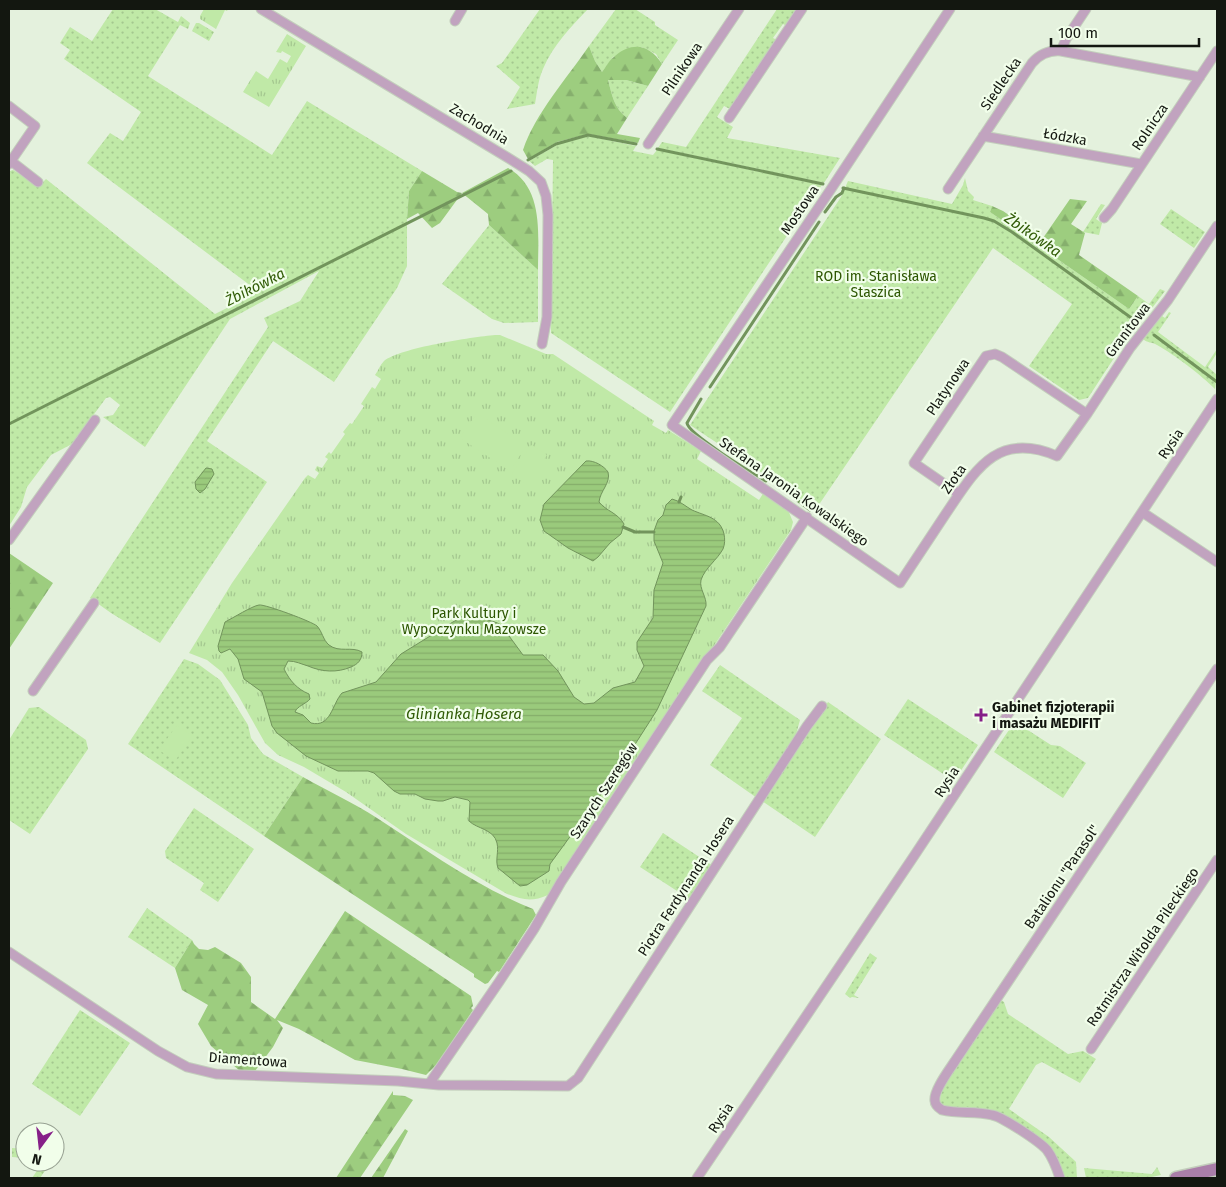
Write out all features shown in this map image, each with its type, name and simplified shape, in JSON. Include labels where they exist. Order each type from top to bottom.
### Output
[{"type":"main road","points":[[1176,1178],[1217,1169]]},
{"type":"street","name":"Zachodnia","points":[[261,9],[529,171],[541,182],[546,196],[548,215],[547,316],[542,344]]},
{"type":"street","points":[[454,21],[462,9]]},
{"type":"street","name":"Pilnikowa","points":[[648,144],[739,9]]},
{"type":"street","points":[[729,118],[802,9]]},
{"type":"street","name":"Mostowa","points":[[672,426],[950,9]]},
{"type":"street","points":[[1086,9],[1066,39],[1061,51],[1200,77]]},
{"type":"street","name":"Siedlecka","points":[[948,189],[1032,63],[1045,53],[1054,50],[1061,51]]},
{"type":"street","name":"Rolnicza","points":[[1104,218],[1112,209],[1217,51]]},
{"type":"street","points":[[9,106],[35,126],[12,160],[38,182]]},
{"type":"street","name":"Łódzka","points":[[983,136],[1142,164]]},
{"type":"street","name":"Granitowa","points":[[1062,450],[1130,348],[1168,300],[1217,226]]},
{"type":"street","name":"Platynowa","points":[[959,494],[914,462],[986,356],[995,354],[1002,357],[1087,414]]},
{"type":"street","name":"Rysia","points":[[697,1178],[912,859],[1217,399]]},
{"type":"street","points":[[9,540],[95,420]]},
{"type":"street","name":"Stefana Jaronia Kowalskiego","points":[[672,426],[807,517],[900,583]]},
{"type":"street","name":"Złota","points":[[900,583],[979,467],[999,453],[1008,450],[1029,447],[1057,456],[1062,450]]},
{"type":"street","points":[[1142,512],[1217,562]]},
{"type":"street","name":"Szarych Szeregów","points":[[429,1084],[534,929],[561,882],[707,660],[720,647],[807,517]]},
{"type":"street","points":[[33,691],[94,603]]},
{"type":"street","name":"Batalionu \"Parasol\"","points":[[1060,1178],[1047,1150],[1003,1120],[990,1114],[942,1110],[935,1102],[936,1093],[1217,669]]},
{"type":"street","name":"Piotra Ferdynanda Hosera","points":[[574,1082],[807,726],[822,706]]},
{"type":"street","name":"Rotmistrza Witolda Pileckiego","points":[[1091,1049],[1217,860]]},
{"type":"street","name":"Diamentowa","points":[[9,952],[158,1051],[176,1062],[199,1071],[237,1075],[429,1084],[564,1087],[574,1082]]},
{"type":"green space","points":[[113,9],[155,9],[178,22],[181,16],[190,23],[188,29],[180,25],[148,76],[272,155],[307,101],[422,171],[409,191],[407,266],[397,288],[334,382],[273,341],[207,441],[267,482],[160,643],[90,598],[268,327],[264,318],[300,301],[319,271],[230,319],[145,447],[103,417],[113,415],[120,405],[110,397],[106,398],[72,444],[51,455],[27,487],[21,507],[9,526],[10,171],[13,170],[39,186],[46,179],[215,314],[259,292],[87,163],[110,133],[123,141],[141,112],[64,59],[70,50],[60,43],[70,27],[92,41]]},
{"type":"green space","points":[[204,9],[228,9],[227,11],[225,10],[216,29],[200,19]]},
{"type":"green space","points":[[540,9],[588,9],[563,37],[547,60],[540,78],[535,104],[507,109],[520,87],[496,66],[502,63]]},
{"type":"green space","points":[[616,9],[635,9],[678,40],[662,64],[656,54],[642,47],[613,57],[602,72],[589,46]]},
{"type":"green space","points":[[777,9],[798,9],[787,26],[783,24],[773,38],[777,40],[730,109],[724,106],[717,117],[733,127],[727,138],[840,158],[824,183],[658,148],[662,142],[686,147]]},
{"type":"green space","points":[[196,23],[214,32],[209,41],[192,31]]},
{"type":"green space","points":[[287,34],[306,46],[269,107],[243,92],[256,71],[268,79],[280,59],[287,63],[291,56],[282,51],[281,53],[276,52]]},
{"type":"green space","points":[[589,46],[602,72],[615,56],[628,48],[635,47],[647,49],[662,64],[648,86],[626,80],[608,80],[616,106],[627,118],[617,134],[640,138],[638,143],[588,134],[557,142],[528,159],[523,150],[535,123],[552,96]]},
{"type":"green space","points":[[608,80],[626,80],[648,86],[627,118],[616,106]]},
{"type":"green space","name":"ROD im. Stanisława Staszica","points":[[588,136],[636,146],[633,151],[653,155],[657,150],[822,185],[670,412],[551,333],[553,160],[547,159],[535,166],[529,161],[559,144]]},
{"type":"green space","points":[[508,168],[520,177],[528,187],[536,213],[538,227],[538,270],[489,225],[488,214],[462,193]]},
{"type":"green space","points":[[422,171],[457,192],[462,193],[440,223],[432,228],[418,213],[407,219],[409,191]]},
{"type":"green space","name":"ROD im. Stanisława Staszica","points":[[965,178],[968,191],[974,197],[973,200],[992,206],[990,212],[1129,309],[1138,296],[1149,304],[1160,289],[1165,291],[1143,320],[1140,318],[1088,398],[1079,400],[1029,366],[1072,304],[993,248],[816,509],[690,425],[841,197],[848,181],[952,204]]},
{"type":"green space","points":[[1070,199],[1087,201],[1071,224],[1085,233],[1079,255],[1138,296],[1129,309],[990,212],[992,206],[1003,211],[1043,238]]},
{"type":"green space","points":[[1101,204],[1105,205],[1096,219],[1102,223],[1099,235],[1083,232]]},
{"type":"green space","points":[[1171,209],[1205,232],[1194,248],[1160,224]]},
{"type":"green space","points":[[489,225],[538,270],[538,322],[504,323],[492,319],[442,284]]},
{"type":"green space","points":[[1169,312],[1171,313],[1158,332],[1205,367],[1217,349],[1217,353],[1208,367],[1217,375],[1215,389],[1172,354],[1143,339],[1162,316],[1165,318]]},
{"type":"green space","name":"Park Kultury i Wypoczynku Mazowsze","points":[[500,335],[546,354],[553,354],[654,421],[652,425],[666,433],[668,430],[701,451],[697,459],[759,500],[764,492],[788,510],[793,522],[791,530],[548,895],[532,899],[523,899],[507,894],[406,834],[346,792],[304,767],[278,755],[265,743],[238,695],[222,672],[207,660],[189,653],[232,583],[305,478],[308,475],[315,479],[319,473],[315,470],[317,466],[322,468],[328,459],[325,457],[329,452],[331,454],[345,434],[343,432],[350,423],[352,424],[364,406],[361,404],[372,387],[375,389],[381,379],[375,375],[381,364],[392,356],[420,348]]},
{"type":"green space","points":[[477,413],[526,446],[510,471],[460,438]]},
{"type":"green space","points":[[531,445],[547,455],[527,485],[512,474]]},
{"type":"green space","points":[[9,553],[53,583],[9,649]]},
{"type":"green space","points":[[184,659],[198,664],[220,680],[248,725],[251,738],[263,754],[303,777],[264,836],[128,744]]},
{"type":"green space","points":[[720,665],[800,720],[795,738],[757,798],[710,765],[742,718],[702,691]]},
{"type":"green space","points":[[908,699],[978,745],[954,781],[884,735]]},
{"type":"green space","points":[[828,702],[881,739],[815,837],[762,801]]},
{"type":"green space","points":[[39,707],[86,740],[88,749],[30,834],[9,820],[9,740],[29,708]]},
{"type":"green space","points":[[177,725],[192,736],[175,761],[159,750]]},
{"type":"green space","points":[[1020,725],[1051,745],[1060,746],[1086,763],[1063,798],[994,752],[1011,727]]},
{"type":"green space","points":[[303,777],[350,802],[472,879],[533,909],[536,915],[499,972],[497,971],[488,983],[485,984],[474,977],[474,974],[264,836]]},
{"type":"green space","points":[[194,808],[254,849],[218,902],[200,890],[204,883],[166,858],[165,851]]},
{"type":"green space","points":[[663,833],[713,866],[691,900],[640,867]]},
{"type":"green space","points":[[147,908],[192,940],[175,968],[128,937]]},
{"type":"green space","points":[[345,911],[471,996],[473,1006],[471,1008],[473,1010],[439,1062],[426,1075],[355,1060],[299,1029],[277,1020],[283,1028],[273,1047],[255,1071],[240,1071],[211,1046],[198,1024],[208,1005],[182,990],[175,968],[192,940],[199,949],[208,950],[215,947],[241,963],[251,977],[251,1002],[275,1019]]},
{"type":"green space","points":[[870,953],[877,958],[854,995],[859,998],[850,998],[845,994]]},
{"type":"green space","points":[[1000,999],[1004,1002],[1008,1014],[1068,1054],[1083,1051],[1096,1059],[1080,1083],[1042,1062],[1036,1065],[1009,1109],[1049,1137],[1076,1162],[1077,1178],[1063,1178],[1037,1137],[998,1112],[949,1108],[940,1102],[941,1087]]},
{"type":"green space","points":[[80,1010],[130,1043],[80,1116],[32,1084]]},
{"type":"green space","points":[[393,1091],[393,1095],[405,1096],[413,1100],[360,1178],[336,1178]]},
{"type":"green space","points":[[405,1129],[408,1131],[383,1178],[371,1178]]},
{"type":"green space","points":[[12,1148],[15,1148],[15,1157],[12,1157]]},
{"type":"green space","points":[[1157,1167],[1161,1175],[1147,1178],[1086,1178],[1084,1168],[1152,1174]]},
{"type":"green space","points":[[36,1172],[44,1172],[40,1178],[32,1178]]},
{"type":"water","points":[[586,461],[598,464],[608,472],[608,480],[599,502],[619,517],[624,524],[621,534],[593,561],[568,548],[544,531],[540,520],[544,504]]},
{"type":"water","points":[[206,468],[212,469],[214,474],[205,489],[200,493],[196,489],[195,482]]},
{"type":"water","name":"Glinianka Hosera","points":[[672,499],[716,521],[724,534],[723,549],[701,580],[706,606],[657,710],[618,771],[550,864],[549,871],[527,885],[520,886],[498,868],[495,838],[489,832],[469,821],[470,802],[468,800],[455,797],[438,801],[425,799],[415,794],[400,794],[374,773],[368,771],[338,771],[306,756],[277,733],[272,726],[262,692],[244,679],[238,659],[230,649],[221,653],[219,651],[218,646],[225,622],[247,610],[263,605],[314,624],[319,628],[327,643],[337,649],[354,649],[362,652],[356,665],[335,671],[319,670],[288,661],[284,669],[286,673],[297,687],[309,694],[310,699],[295,712],[303,715],[311,723],[318,724],[327,719],[342,693],[376,682],[401,654],[461,617],[475,617],[501,625],[523,655],[543,655],[558,671],[574,697],[584,704],[594,703],[613,688],[635,682],[644,666],[637,650],[637,642],[653,618],[654,590],[663,563],[654,541],[654,531],[666,505]]},
{"type":"waterway","name":"Żbikówka","points":[[528,160],[556,144],[588,135],[636,144]]},
{"type":"waterway","name":"Żbikówka","points":[[657,149],[823,184]]},
{"type":"waterway","name":"Żbikówka","points":[[9,424],[511,171]]},
{"type":"waterway","name":"Żbikówka","points":[[843,188],[994,221],[1137,322]]},
{"type":"waterway","points":[[825,212],[836,197],[842,193],[844,188]]},
{"type":"waterway","points":[[710,387],[819,222]]},
{"type":"waterway","name":"Żbikówka","points":[[1154,335],[1217,382]]},
{"type":"waterway","points":[[701,399],[687,423],[690,428],[722,453],[766,481]]},
{"type":"waterway","points":[[679,502],[681,497]]},
{"type":"waterway","points":[[797,500],[810,510]]},
{"type":"waterway","points":[[623,527],[635,532],[654,532]]},
{"type":"place","name":"Gabinet fizjoterapii i masażu MEDIFIT","points":[[981,715]]}]
